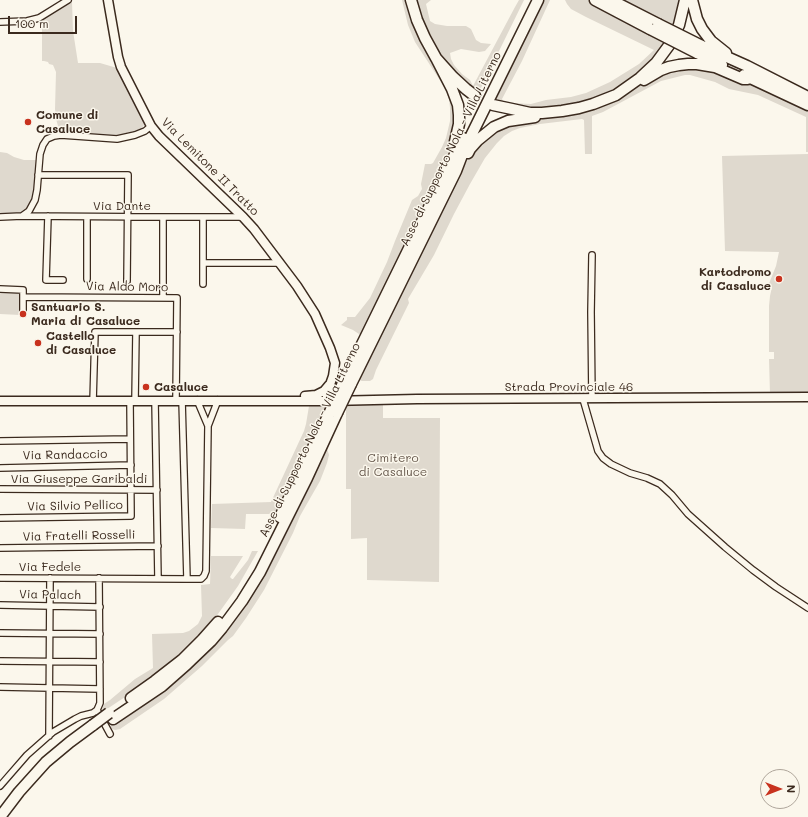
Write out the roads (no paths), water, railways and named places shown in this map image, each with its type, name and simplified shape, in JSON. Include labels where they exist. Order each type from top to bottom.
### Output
[{"type":"highway","points":[[411,0],[417,20],[425,38],[456,98],[458,105],[458,132],[446,163],[443,178]]},
{"type":"highway","name":"Asse di Supporto Nola - Villa Literno","points":[[0,817],[19,792],[46,762],[70,742],[111,716],[182,660],[221,619],[235,601],[261,556],[333,413],[443,178],[530,0]]},
{"type":"highway","name":"Asse di Supporto Nola - Villa Literno","points":[[347,383],[456,171],[464,150],[538,0]]},
{"type":"highway","points":[[595,0],[699,49],[750,78],[808,105]]},
{"type":"highway","points":[[611,0],[654,27]]},
{"type":"highway","points":[[456,171],[462,164],[470,149],[478,140],[494,127],[508,121],[546,116],[593,104],[611,97],[640,78],[656,63],[670,44],[679,25],[685,0]]},
{"type":"highway","points":[[692,0],[697,19],[711,41],[727,54],[773,80]]},
{"type":"highway","points":[[699,49],[747,66],[808,97]]},
{"type":"highway","points":[[436,58],[453,77],[475,96]]},
{"type":"highway","points":[[622,90],[631,88],[660,70],[679,64],[697,64],[714,67],[743,79],[750,78]]},
{"type":"highway","points":[[493,105],[530,112],[562,112]]},
{"type":"highway","name":"Asse di Supporto Nola - Villa Literno","points":[[8,817],[30,788],[94,728]]},
{"type":"street","points":[[0,22],[27,21],[39,18],[68,0]]},
{"type":"street","name":"Via Lemitone II Tratto","points":[[108,0],[121,67],[151,126],[159,136],[254,229],[310,305],[323,330],[335,363],[334,376],[331,383],[332,394],[330,401]]},
{"type":"street","points":[[22,216],[29,211],[34,204],[40,154],[45,142],[50,137],[66,136],[116,139],[135,135],[145,131],[151,126]]},
{"type":"street","points":[[38,175],[128,175],[127,281]]},
{"type":"street","points":[[48,216],[46,280],[63,280]]},
{"type":"street","name":"Via Dante","points":[[0,217],[243,217]]},
{"type":"street","points":[[87,217],[87,279]]},
{"type":"street","points":[[203,217],[203,284]]},
{"type":"street","points":[[163,218],[163,298]]},
{"type":"street","points":[[592,255],[592,399]]},
{"type":"street","points":[[203,263],[279,263]]},
{"type":"street","points":[[0,289],[23,290],[23,311]]},
{"type":"street","name":"Via Aldo Moro","points":[[23,297],[177,298],[179,400],[187,579]]},
{"type":"street","points":[[93,402],[95,332],[177,332]]},
{"type":"street","name":"Via Silvio Pellico","points":[[0,518],[131,516],[130,440],[136,332]]},
{"type":"street","points":[[331,383],[335,395],[349,400]]},
{"type":"street","points":[[289,401],[292,398],[316,395],[324,391],[331,383]]},
{"type":"street","name":"Strada Provinciale 46","points":[[0,401],[330,401],[425,399],[808,397]]},
{"type":"street","points":[[583,399],[598,451],[603,458],[611,464],[660,484],[672,495],[688,514],[725,547],[776,587],[808,608]]},
{"type":"street","points":[[197,400],[208,426]]},
{"type":"street","points":[[208,426],[218,400]]},
{"type":"street","points":[[155,401],[158,579]]},
{"type":"street","name":"Via Fedele","points":[[0,578],[201,579],[206,571],[208,426]]},
{"type":"street","points":[[0,440],[130,440]]},
{"type":"street","name":"Via Randaccio","points":[[0,468],[131,465]]},
{"type":"street","name":"Via Giuseppe Garibaldi","points":[[0,489],[157,490]]},
{"type":"street","name":"Via Fratelli Rosselli","points":[[0,548],[158,546]]},
{"type":"street","points":[[49,736],[50,578]]},
{"type":"street","points":[[0,786],[27,755],[49,736],[66,723],[81,716],[93,713],[97,710],[100,704],[99,578]]},
{"type":"street","name":"Via Palach","points":[[0,605],[100,606]]},
{"type":"street","points":[[0,633],[100,634]]},
{"type":"street","points":[[0,661],[100,662]]},
{"type":"street","points":[[0,687],[100,689]]},
{"type":"street","points":[[97,710],[110,734]]},
{"type":"place","name":"Comune di Casaluce","points":[[28,122]]},
{"type":"place","name":"Kartodromo di Casaluce","points":[[779,279]]},
{"type":"place","name":"Santuario S. Maria di Casaluce","points":[[23,314]]},
{"type":"place","name":"Castello di Casaluce","points":[[38,343]]},
{"type":"place","name":"Casaluce","points":[[146,387]]},
{"type":"park label","name":"Cimitero di Casaluce","points":[[393,465]]}]
